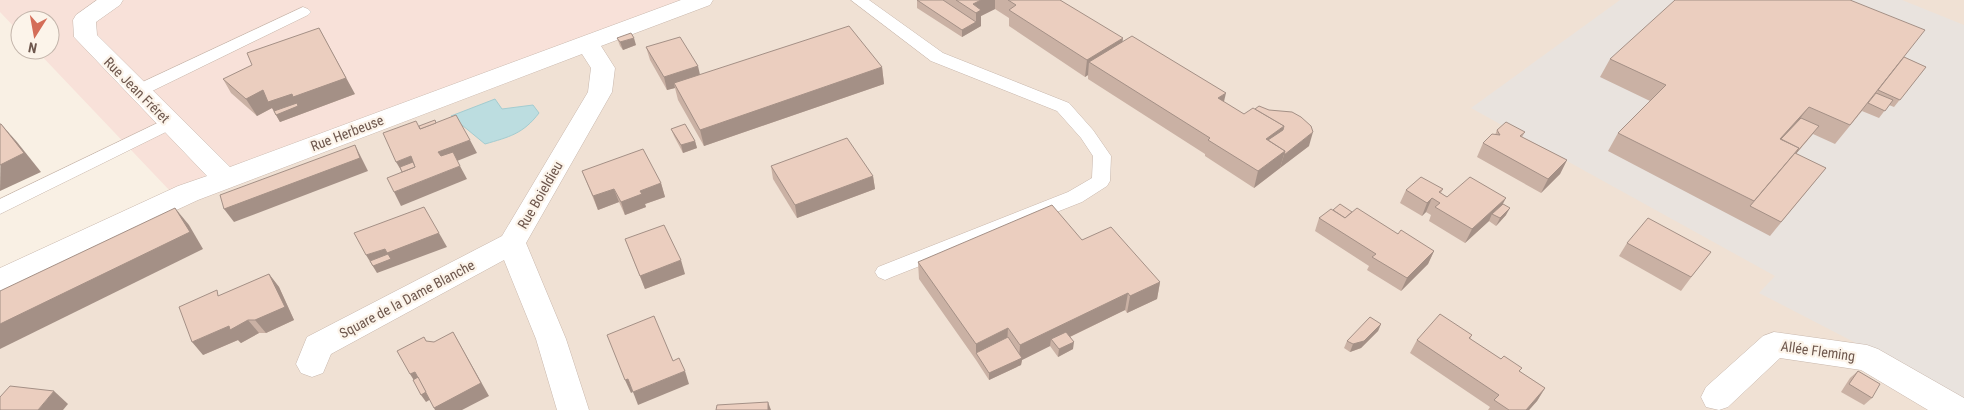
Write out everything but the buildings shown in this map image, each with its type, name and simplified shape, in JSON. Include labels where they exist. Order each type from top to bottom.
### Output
[{"type":"street","name":"Rue Jean Fréret","points":[[112,0],[84,20],[86,37],[225,178]]},
{"type":"street","name":"Rue Herbeuse","points":[[0,281],[165,203],[225,178],[702,0]]},
{"type":"street","name":"Rue Boieldieu","points":[[573,410],[551,339],[512,243],[600,92],[603,68],[587,43]]},
{"type":"street","name":"Square de la Dame Blanche","points":[[312,364],[318,346],[512,243]]},
{"type":"street","name":"Allée Fleming","points":[[1717,397],[1774,345],[1867,358],[1956,410]]},
{"type":"lane","points":[[859,0],[937,57],[1063,107],[1087,134],[1102,156],[1101,181],[1075,197],[885,272]]},
{"type":"lane","points":[[138,91],[303,12]]},
{"type":"lane","points":[[0,207],[170,123]]},
{"type":"shaded area","points":[[0,0],[690,0],[171,192],[46,60],[60,60],[60,10],[10,10],[10,22],[0,12]]},
{"type":"shaded area","points":[[690,0],[1964,0],[1964,410],[0,410],[0,282],[171,192]]},
{"type":"shaded area","points":[[1620,0],[1902,0],[1964,25],[1964,399],[1759,293],[1775,276],[1471,108]]},
{"type":"water","points":[[495,99],[502,109],[533,105],[539,113],[527,126],[515,134],[485,144],[451,116]]}]
